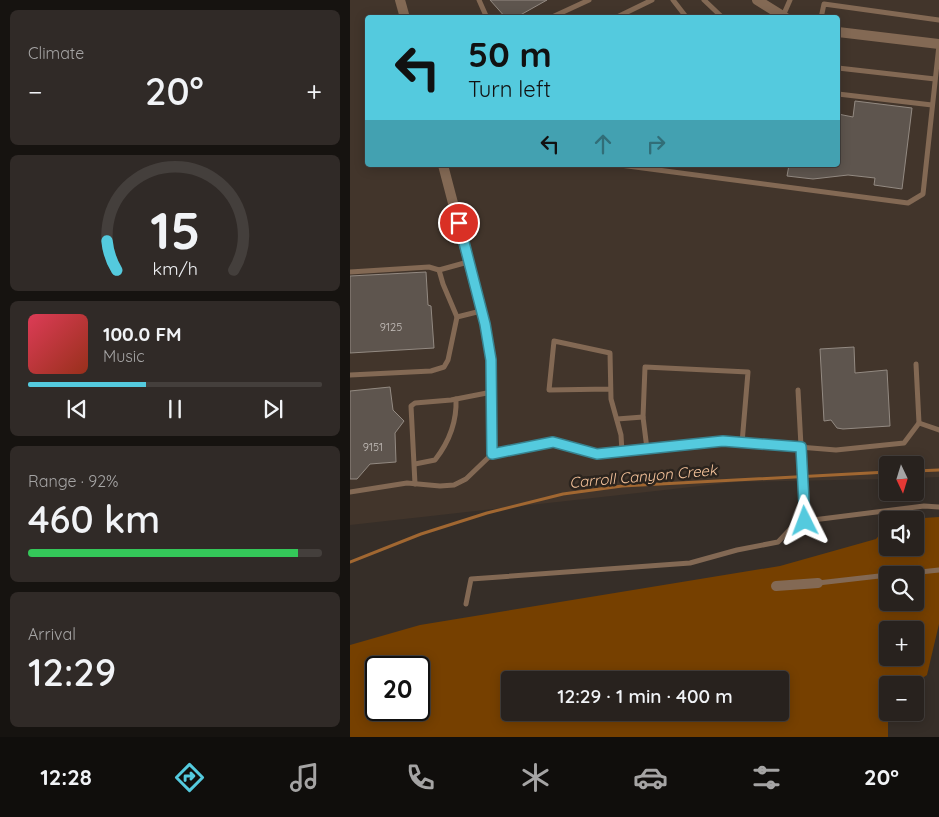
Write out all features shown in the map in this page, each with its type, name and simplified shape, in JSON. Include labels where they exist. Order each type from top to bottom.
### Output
[{"type":"street","points":[[400,0],[404,15]]},
{"type":"street","points":[[757,0],[781,15]]},
{"type":"street","points":[[840,32],[939,45]]},
{"type":"street","points":[[444,167],[482,310],[491,360],[492,454]]},
{"type":"street","points":[[776,586],[818,583]]},
{"type":"lane","points":[[479,0],[486,15]]},
{"type":"lane","points":[[556,15],[589,0]]},
{"type":"lane","points":[[621,15],[652,0]]},
{"type":"lane","points":[[673,0],[685,15]]},
{"type":"lane","points":[[704,0],[720,15]]},
{"type":"lane","points":[[785,15],[790,0]]},
{"type":"lane","points":[[821,15],[823,2],[939,20]]},
{"type":"lane","points":[[635,167],[908,203],[923,194],[939,45]]},
{"type":"lane","points":[[840,68],[935,79]]},
{"type":"lane","points":[[840,94],[932,105]]},
{"type":"lane","points":[[350,272],[429,267],[439,270],[469,262]]},
{"type":"lane","points":[[350,375],[430,371],[444,367],[448,360],[457,317],[439,270]]},
{"type":"lane","points":[[457,317],[482,310]]},
{"type":"lane","points":[[610,389],[549,390],[554,342],[610,352],[611,399],[621,435],[622,452]]},
{"type":"lane","points":[[350,492],[407,483],[454,485],[466,480],[492,454],[553,442],[597,454],[723,441],[836,450],[904,443],[919,423],[916,364]]},
{"type":"lane","points":[[647,449],[643,417],[645,367],[748,372],[742,443]]},
{"type":"lane","points":[[798,390],[805,521]]},
{"type":"lane","points":[[415,484],[411,406],[415,403],[456,399],[492,392]]},
{"type":"lane","points":[[415,464],[435,460],[439,454],[457,417],[456,399]]},
{"type":"lane","points":[[616,419],[643,417]]},
{"type":"lane","points":[[919,423],[939,430]]},
{"type":"lane","points":[[466,604],[471,579],[690,563],[737,550],[778,542],[797,522],[924,506],[939,507]]},
{"type":"lane","points":[[924,572],[939,570]]},
{"type":"lane","points":[[818,583],[879,577]]},
{"type":"shaded area","points":[[350,0],[939,0],[939,477],[924,478],[924,456],[879,456],[879,479],[736,482],[350,525]]},
{"type":"shaded area","points":[[939,517],[939,624],[927,675],[924,677],[879,676],[879,721],[888,721],[888,737],[350,737],[350,645],[420,625],[780,566],[876,539],[879,535],[879,556],[924,556],[924,518]]},
{"type":"building","points":[[490,0],[547,0],[520,15],[503,15]]},
{"type":"building","points":[[855,101],[912,108],[902,189],[874,185],[875,178],[848,175],[813,179],[787,176],[789,167],[840,167],[840,114],[853,117]]},
{"type":"building","points":[[426,272],[434,348],[350,353],[350,276]]},
{"type":"building","points":[[854,347],[855,373],[887,370],[890,426],[843,429],[837,428],[831,420],[824,421],[820,349]]},
{"type":"building","points":[[390,387],[393,410],[404,421],[395,433],[396,462],[370,464],[357,479],[350,479],[350,391]]},
{"type":"waterway","name":"Carroll Canyon Creek","points":[[924,471],[939,470]]},
{"type":"waterway","name":"Carroll Canyon Creek","points":[[350,562],[421,534],[487,513],[563,494],[622,486],[879,472]]},
{"type":"route","points":[[459,223],[485,324],[491,360],[492,454],[553,442],[597,454],[723,441],[801,447],[805,521]]}]
